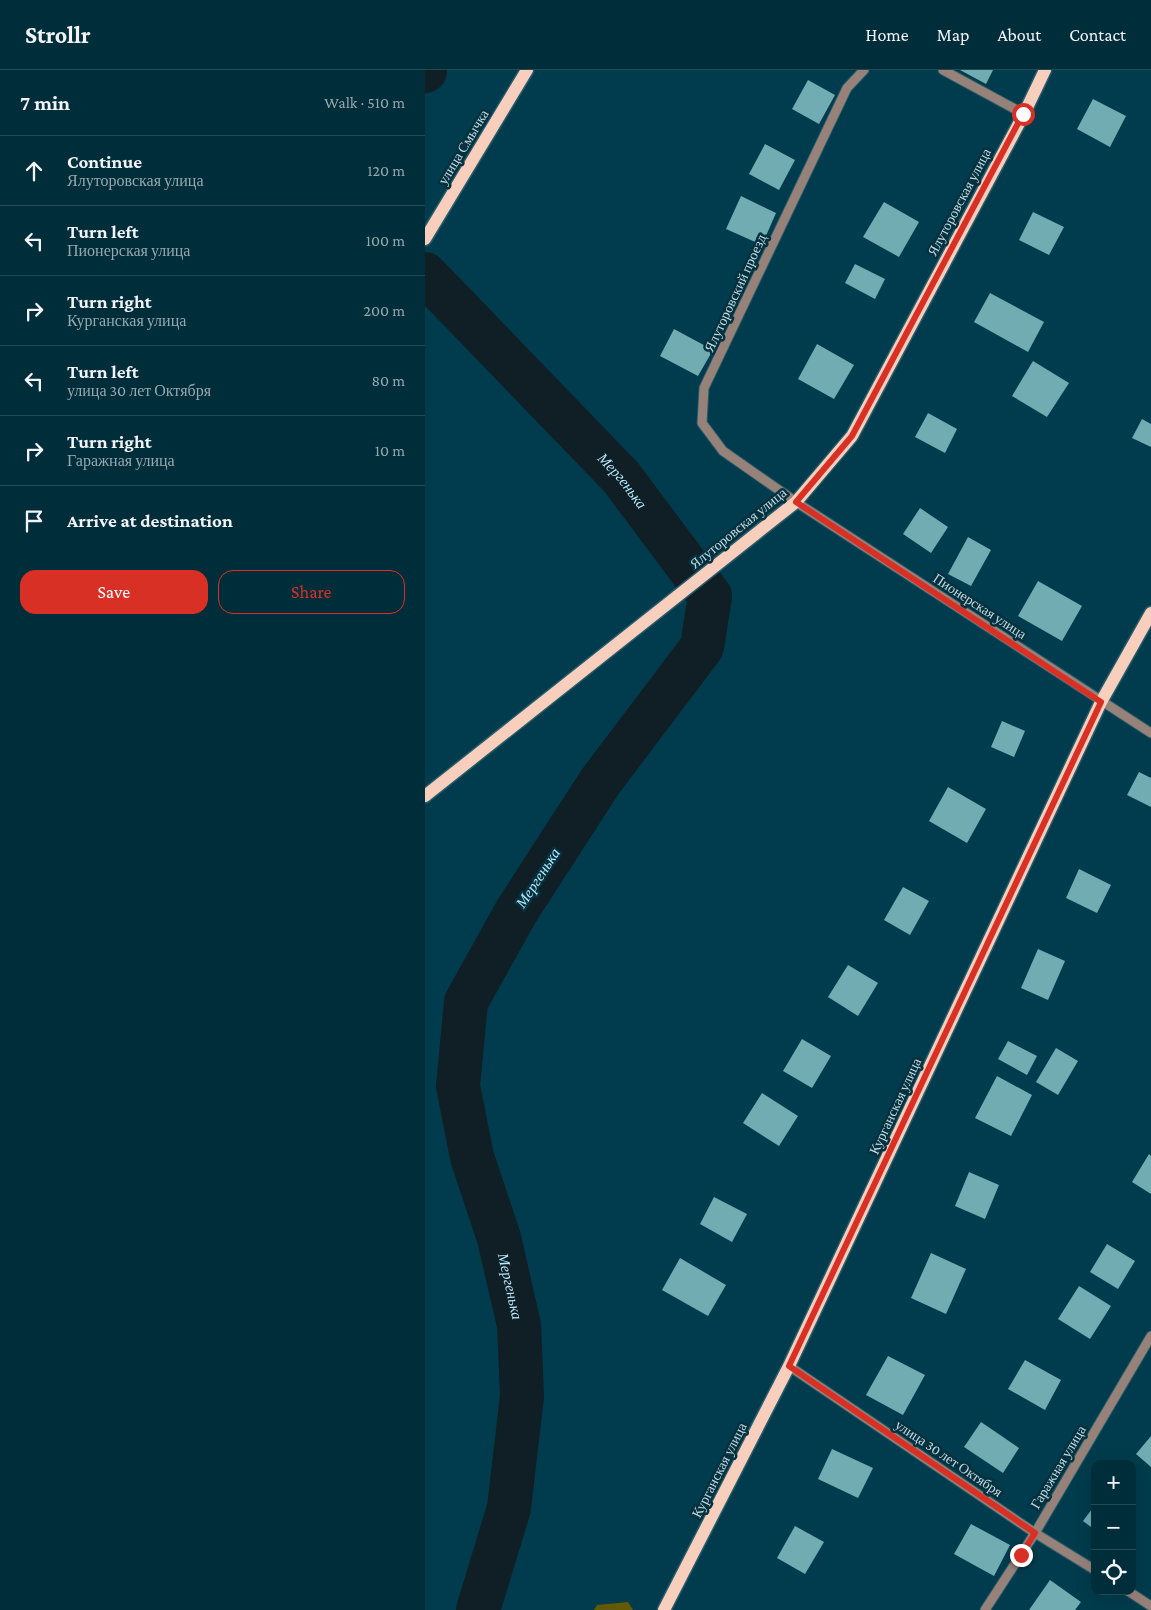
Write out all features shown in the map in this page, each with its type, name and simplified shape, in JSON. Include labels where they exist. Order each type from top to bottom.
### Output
[{"type":"main road","name":"улица Смычка","points":[[425,239],[527,70]]},
{"type":"main road","name":"Ялуторовская улица","points":[[425,796],[796,502],[852,436],[1045,70]]},
{"type":"main road","name":"Курганская улица","points":[[664,1610],[789,1366],[1101,702],[1151,613]]},
{"type":"street","name":"Ялуторовский проезд","points":[[796,502],[723,450],[702,423],[704,388],[847,88],[864,70]]},
{"type":"street","points":[[943,70],[1023,114]]},
{"type":"street","name":"Пионерская улица","points":[[796,502],[1151,733]]},
{"type":"street","name":"Гаражная улица","points":[[985,1610],[1035,1533],[1151,1336]]},
{"type":"street","name":"улица 30 лет Октября","points":[[789,1366],[1035,1533],[1091,1568]]},
{"type":"street","points":[[1134,1595],[1151,1606]]},
{"type":"shaded area","points":[[628,1602],[633,1610],[594,1610],[597,1605]]},
{"type":"building","points":[[960,70],[993,70],[986,84]]},
{"type":"building","points":[[808,80],[835,95],[819,124],[792,109]]},
{"type":"building","points":[[1093,99],[1126,116],[1110,147],[1077,129]]},
{"type":"building","points":[[765,144],[795,160],[779,190],[749,174]]},
{"type":"building","points":[[741,196],[776,213],[762,245],[726,229]]},
{"type":"building","points":[[884,202],[919,222],[899,257],[863,237]]},
{"type":"building","points":[[1033,212],[1064,227],[1049,255],[1019,240]]},
{"type":"building","points":[[855,264],[885,279],[875,299],[845,283]]},
{"type":"building","points":[[990,293],[1044,322],[1028,352],[974,322]]},
{"type":"building","points":[[674,329],[713,350],[698,376],[660,356]]},
{"type":"building","points":[[817,344],[854,365],[834,399],[798,379]]},
{"type":"building","points":[[1033,361],[1069,383],[1047,417],[1012,396]]},
{"type":"building","points":[[928,413],[957,429],[945,453],[915,437]]},
{"type":"building","points":[[1142,419],[1151,424],[1151,447],[1132,438]]},
{"type":"building","points":[[920,508],[948,527],[931,553],[903,534]]},
{"type":"building","points":[[968,537],[991,550],[971,586],[948,574]]},
{"type":"building","points":[[1038,581],[1082,606],[1062,641],[1018,616]]},
{"type":"building","points":[[1002,721],[1025,731],[1014,757],[991,747]]},
{"type":"building","points":[[1139,772],[1151,778],[1151,807],[1127,795]]},
{"type":"building","points":[[948,787],[986,809],[967,843],[929,821]]},
{"type":"building","points":[[1079,869],[1111,885],[1097,913],[1066,898]]},
{"type":"building","points":[[903,887],[929,901],[910,935],[884,920]]},
{"type":"building","points":[[1038,949],[1065,961],[1048,1000],[1021,988]]},
{"type":"building","points":[[848,965],[878,983],[858,1016],[828,997]]},
{"type":"building","points":[[802,1039],[831,1056],[812,1088],[783,1071]]},
{"type":"building","points":[[1008,1041],[1037,1056],[1027,1075],[998,1059]]},
{"type":"building","points":[[1056,1048],[1078,1061],[1058,1095],[1036,1082]]},
{"type":"building","points":[[997,1076],[1032,1095],[1011,1136],[975,1118]]},
{"type":"building","points":[[762,1093],[798,1116],[779,1146],[743,1123]]},
{"type":"building","points":[[1149,1154],[1151,1156],[1151,1194],[1132,1182]]},
{"type":"building","points":[[969,1172],[999,1185],[985,1219],[955,1206]]},
{"type":"building","points":[[714,1197],[747,1214],[732,1242],[700,1224]]},
{"type":"building","points":[[1107,1244],[1135,1261],[1118,1289],[1090,1272]]},
{"type":"building","points":[[931,1253],[966,1269],[946,1314],[911,1298]]},
{"type":"building","points":[[680,1258],[726,1285],[708,1316],[662,1290]]},
{"type":"building","points":[[1079,1286],[1111,1306],[1090,1339],[1058,1319]]},
{"type":"building","points":[[888,1356],[925,1375],[903,1415],[866,1395]]},
{"type":"building","points":[[1025,1360],[1061,1380],[1045,1410],[1008,1389]]},
{"type":"building","points":[[981,1422],[1019,1448],[1003,1473],[964,1447]]},
{"type":"building","points":[[1151,1436],[1151,1467],[1136,1454]]},
{"type":"building","points":[[832,1449],[873,1468],[858,1498],[818,1479]]},
{"type":"building","points":[[1091,1510],[1091,1527],[1083,1521]]},
{"type":"building","points":[[971,1524],[1010,1545],[994,1576],[954,1554]]},
{"type":"building","points":[[795,1526],[824,1542],[805,1574],[777,1558]]},
{"type":"building","points":[[1050,1580],[1081,1602],[1075,1610],[1029,1610]]},
{"type":"waterway","name":"Мергенька","points":[[425,274],[621,477],[710,596],[702,647],[600,782],[516,912],[466,1002],[458,1086],[472,1157],[499,1238],[519,1325],[522,1396],[509,1508],[478,1610]]},
{"type":"route","points":[[1021,1555],[1035,1533],[789,1366],[1101,702],[796,502],[852,436],[1023,114]]}]
